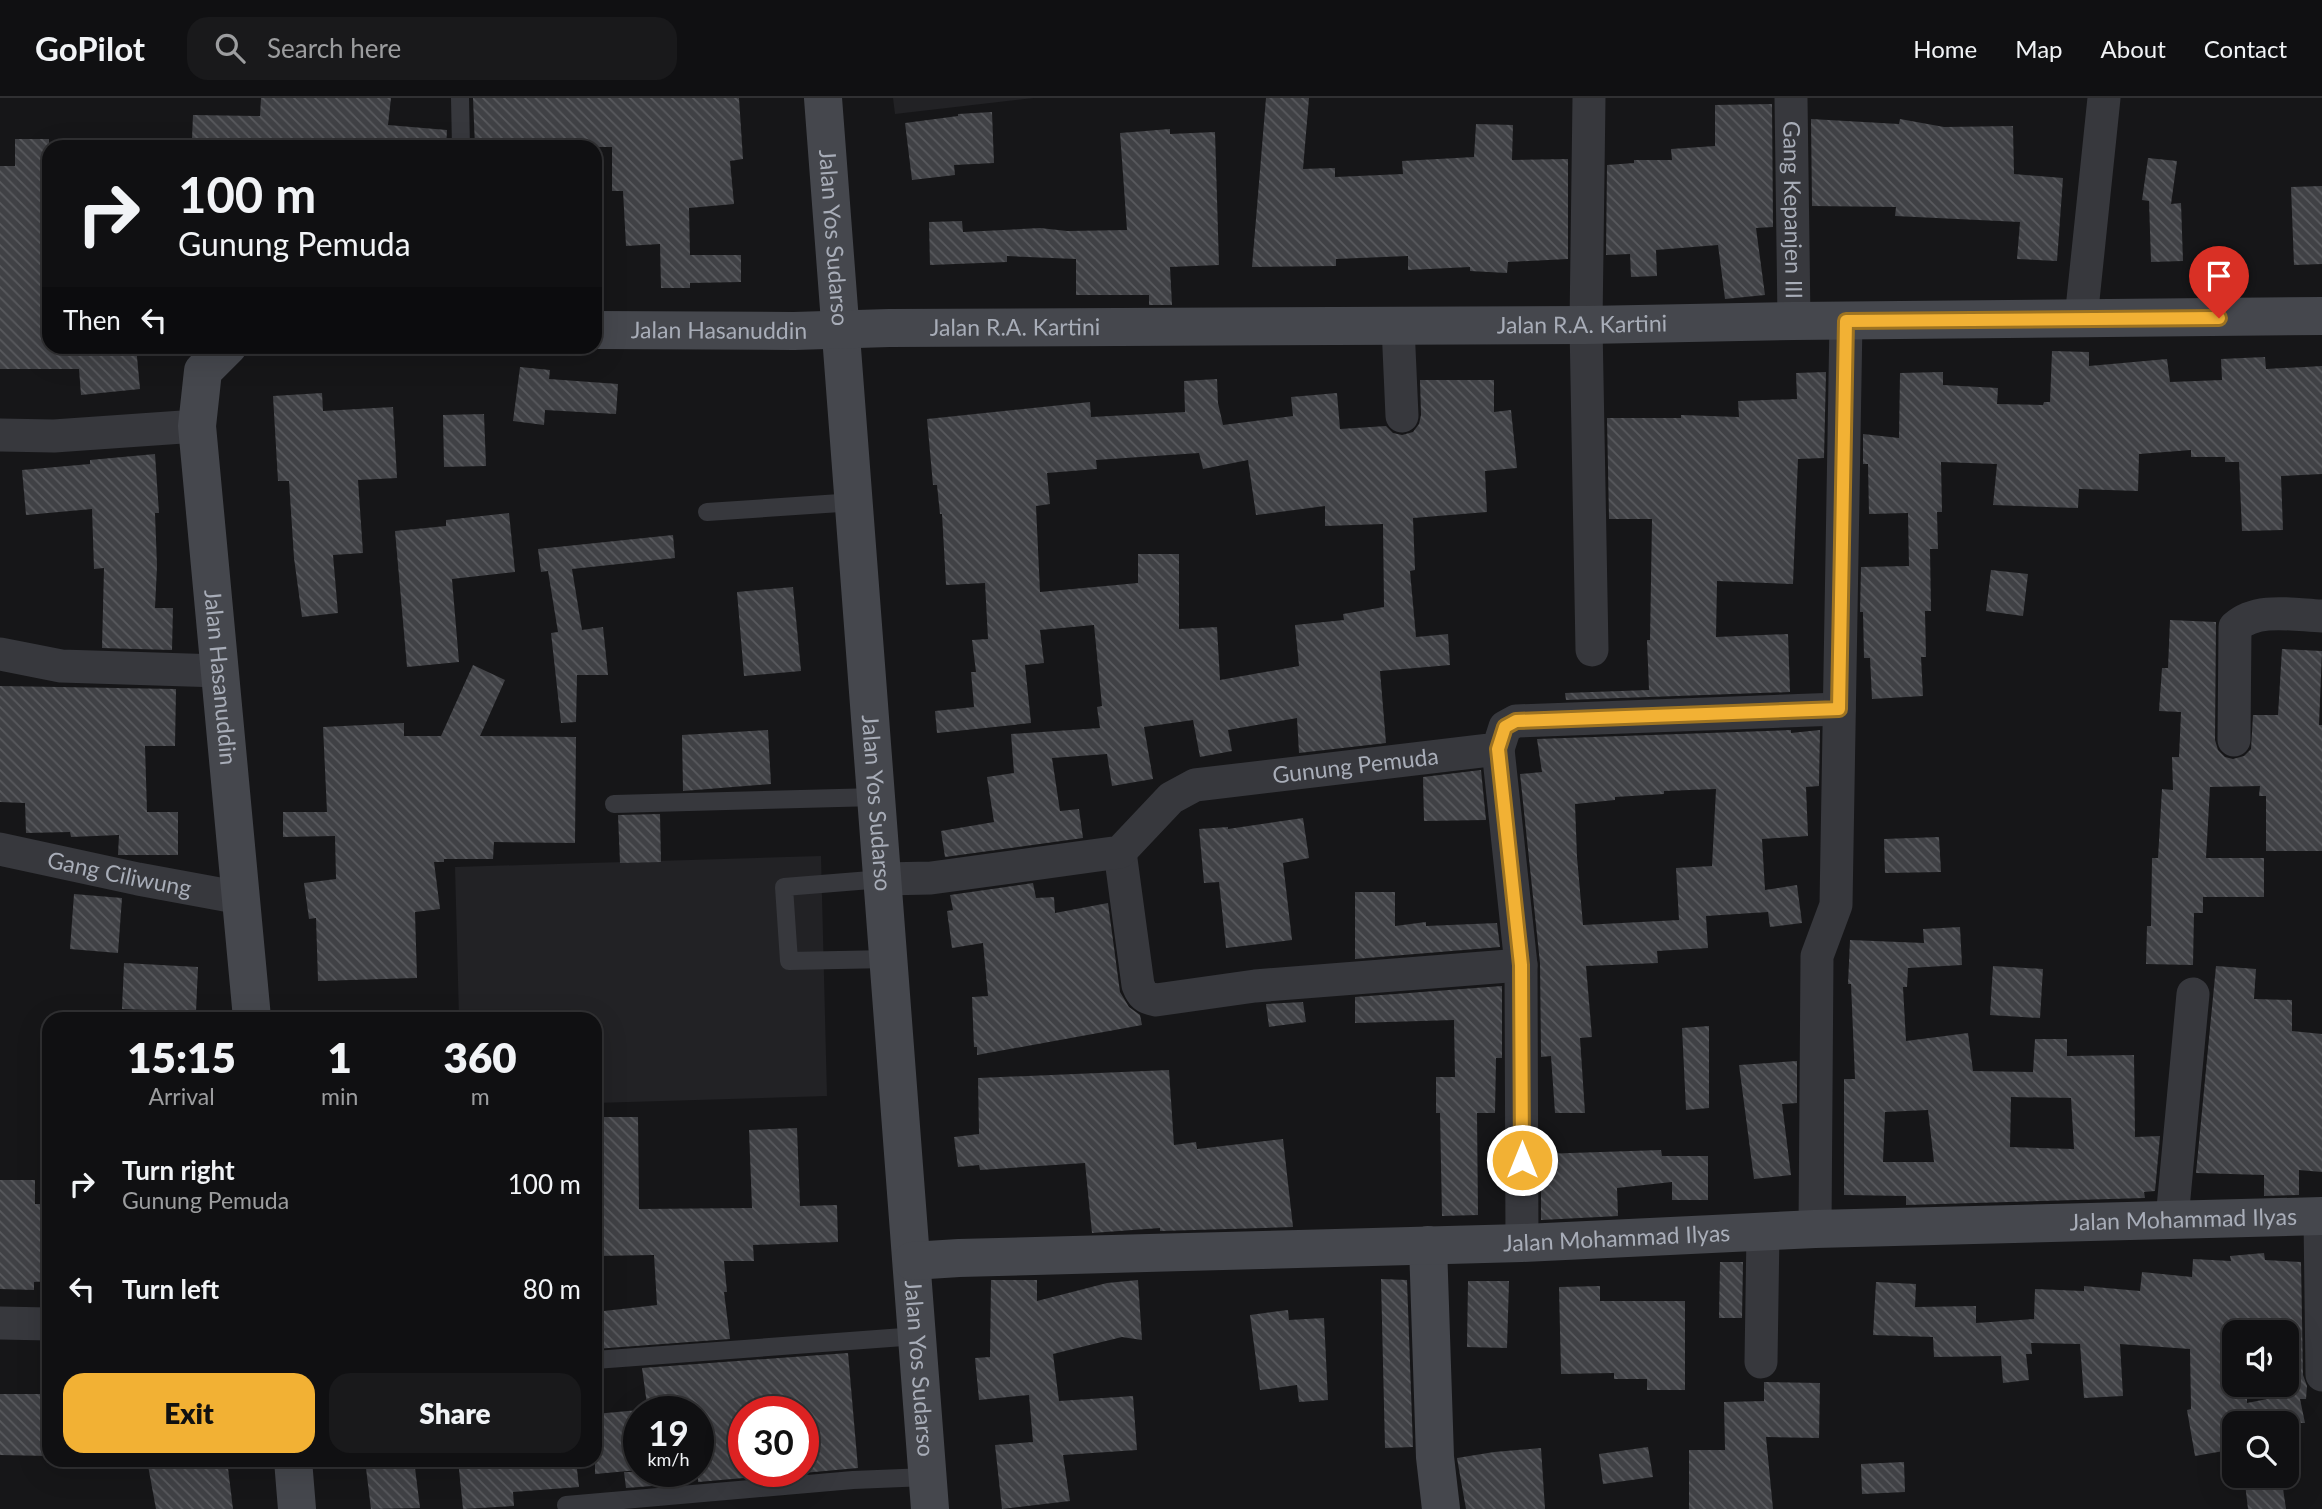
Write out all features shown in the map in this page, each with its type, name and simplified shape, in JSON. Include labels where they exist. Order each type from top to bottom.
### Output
[{"type":"street","name":"Jalan Yos Sudarso","points":[[823,98],[890,959],[928,1493]]},
{"type":"street","points":[[1589,98],[1586,326],[1592,650]]},
{"type":"street","name":"Gang Kepanjen III","points":[[1791,98],[1794,321]]},
{"type":"street","points":[[2081,319],[2104,98]]},
{"type":"street","name":"Jalan R.A. Kartini","points":[[842,330],[1586,326],[1794,321],[2322,316]]},
{"type":"street","points":[[1815,1229],[1817,956],[1836,905],[1846,321]]},
{"type":"street","points":[[1398,326],[1402,416]]},
{"type":"street","name":"Jalan Hasanuddin","points":[[602,330],[842,330]]},
{"type":"street","name":"Jalan Hasanuddin","points":[[220,354],[203,371],[197,426],[251,1012]]},
{"type":"street","points":[[0,435],[54,436],[197,426]]},
{"type":"street","points":[[2234,740],[2235,626],[2245,618],[2259,615],[2322,616]]},
{"type":"street","points":[[0,654],[61,666],[220,671]]},
{"type":"street","points":[[1522,1244],[1521,965],[1498,749],[1505,727],[1516,721],[1839,709]]},
{"type":"street","name":"Gunung Pemuda","points":[[1120,852],[1171,799],[1195,785],[1498,749]]},
{"type":"street","name":"Gang Ciliwung","points":[[0,849],[138,880],[241,898]]},
{"type":"street","points":[[883,879],[930,878],[1120,852],[1138,985],[1141,994],[1156,1000],[1255,986],[1521,965]]},
{"type":"street","points":[[2172,1219],[2193,994]]},
{"type":"street","points":[[2321,1217],[2322,1375]]},
{"type":"street","name":"Jalan Mohammad Ilyas","points":[[912,1261],[1522,1244],[1815,1229],[2321,1217]]},
{"type":"street","points":[[1761,1362],[1763,1232]]},
{"type":"street","points":[[1428,1245],[1435,1457],[1441,1509]]},
{"type":"street","points":[[0,1323],[42,1324]]},
{"type":"street","points":[[294,1467],[297,1509]]},
{"type":"lane","points":[[460,98],[461,140]]},
{"type":"lane","points":[[707,512],[855,502]]},
{"type":"lane","points":[[614,804],[877,797]]},
{"type":"lane","points":[[883,879],[783,887],[789,961],[890,959]]},
{"type":"lane","points":[[602,1359],[917,1336]]},
{"type":"lane","points":[[566,1505],[839,1481],[928,1493]]},
{"type":"shaded area","points":[[893,98],[1034,98],[895,114]]},
{"type":"shaded area","points":[[821,856],[827,1096],[602,1103],[602,1012],[459,1012],[455,867]]},
{"type":"building","points":[[261,98],[391,98],[388,125],[447,130],[446,140],[192,139],[193,115],[260,116]]},
{"type":"building","points":[[473,98],[739,98],[743,159],[730,161],[734,204],[689,208],[690,255],[741,255],[741,282],[690,283],[690,288],[661,288],[660,244],[626,246],[623,191],[612,191],[612,147],[602,147],[602,140],[475,140]]},
{"type":"building","points":[[1266,98],[1309,98],[1303,169],[1335,168],[1335,177],[1403,174],[1402,161],[1474,157],[1476,124],[1513,125],[1512,160],[1568,159],[1568,259],[1508,262],[1507,273],[1470,271],[1470,267],[1408,270],[1408,256],[1336,259],[1336,266],[1252,267]]},
{"type":"building","points":[[1772,104],[1773,227],[1756,228],[1765,295],[1725,299],[1718,245],[1656,250],[1657,276],[1631,277],[1630,254],[1606,255],[1607,165],[1634,163],[1634,160],[1672,160],[1671,149],[1715,146],[1715,105]]},
{"type":"building","points":[[992,112],[994,163],[954,165],[955,175],[912,180],[905,123],[958,114]]},
{"type":"building","points":[[1811,119],[1899,124],[1900,119],[1944,127],[2013,126],[2014,174],[2063,178],[2057,261],[2017,259],[2020,222],[1895,216],[1896,207],[1812,206]]},
{"type":"building","points":[[1170,129],[1170,134],[1215,132],[1219,265],[1170,267],[1172,305],[1149,305],[1149,295],[1076,295],[1076,259],[1007,256],[1007,262],[930,265],[929,222],[962,221],[963,232],[1040,228],[1067,231],[1127,230],[1120,133]]},
{"type":"building","points":[[15,139],[49,139],[42,140],[42,354],[137,354],[140,389],[81,395],[79,369],[0,369],[0,166],[15,166]]},
{"type":"building","points":[[2148,158],[2177,161],[2171,204],[2181,203],[2183,261],[2151,262],[2149,201],[2142,200]]},
{"type":"building","points":[[2322,186],[2322,264],[2294,265],[2291,187]]},
{"type":"building","points":[[2052,351],[2089,352],[2089,366],[2167,359],[2170,382],[2222,380],[2221,359],[2265,357],[2266,369],[2322,366],[2322,474],[2281,476],[2283,530],[2242,531],[2239,462],[2225,462],[2225,457],[2191,457],[2191,450],[2139,454],[2138,491],[2079,489],[2078,508],[1993,505],[1997,464],[1941,462],[1942,512],[1937,512],[1938,549],[1930,549],[1931,611],[1925,611],[1926,657],[1921,657],[1923,696],[1872,699],[1870,658],[1864,658],[1863,612],[1860,612],[1861,567],[1909,566],[1908,513],[1869,514],[1868,464],[1863,464],[1863,434],[1899,438],[1900,373],[1943,372],[1943,385],[1998,388],[1997,404],[2043,405],[2044,402],[2050,402]]},
{"type":"building","points":[[520,367],[550,370],[549,379],[618,384],[616,414],[545,410],[544,425],[513,421]]},
{"type":"building","points":[[1826,372],[1824,458],[1798,459],[1793,584],[1717,581],[1716,637],[1788,634],[1790,692],[1566,700],[1565,693],[1649,690],[1647,640],[1650,640],[1652,519],[1609,519],[1607,418],[1681,418],[1681,415],[1739,417],[1738,401],[1797,399],[1796,373]]},
{"type":"building","points":[[1217,379],[1218,403],[1223,425],[1293,416],[1291,397],[1337,393],[1340,429],[1386,426],[1393,433],[1402,435],[1413,432],[1419,424],[1420,380],[1494,380],[1494,412],[1511,410],[1517,468],[1485,471],[1487,512],[1413,518],[1415,570],[1410,571],[1416,637],[1448,634],[1450,665],[1380,671],[1386,743],[1299,753],[1297,718],[1228,730],[1232,751],[1200,757],[1193,720],[1144,727],[1153,779],[1112,786],[1107,754],[1052,758],[1060,811],[1079,809],[1083,838],[945,857],[941,831],[994,822],[987,777],[1014,773],[1011,734],[1100,728],[1097,707],[1102,706],[1094,625],[1040,630],[1044,663],[1025,665],[1031,723],[937,733],[935,711],[974,707],[971,672],[976,672],[972,640],[988,639],[985,583],[946,585],[942,514],[937,485],[933,485],[927,419],[1090,402],[1091,417],[1185,412],[1184,381]],"holes":[[[1199,453],[1203,469],[1248,460],[1256,515],[1325,506],[1325,526],[1383,524],[1384,607],[1343,614],[1344,620],[1295,625],[1299,666],[1220,680],[1217,627],[1179,629],[1179,554],[1138,554],[1138,583],[1040,592],[1036,506],[1050,504],[1047,473],[1097,469],[1096,460]]]},
{"type":"building","points":[[322,393],[323,411],[393,407],[397,478],[358,480],[363,553],[333,555],[338,613],[302,617],[294,558],[289,481],[278,481],[273,396]]},
{"type":"building","points":[[484,414],[486,466],[444,467],[443,415]]},
{"type":"building","points":[[155,454],[159,513],[155,513],[155,608],[173,608],[172,650],[102,648],[104,568],[94,569],[92,509],[26,515],[22,470],[90,464],[90,460]]},
{"type":"building","points":[[509,513],[515,572],[452,579],[459,662],[407,667],[395,531],[446,526],[446,520]]},
{"type":"building","points":[[673,535],[675,558],[572,569],[582,630],[603,627],[608,675],[577,675],[576,722],[561,723],[551,633],[558,632],[548,571],[541,572],[538,549]]},
{"type":"building","points":[[1991,570],[2028,574],[2023,616],[1986,611]]},
{"type":"building","points":[[793,587],[801,671],[744,676],[737,592]]},
{"type":"building","points":[[2170,620],[2216,622],[2215,740],[2218,750],[2225,757],[2233,759],[2244,756],[2251,749],[2253,715],[2278,715],[2282,649],[2322,651],[2319,725],[2322,725],[2322,851],[2266,851],[2266,796],[2259,796],[2260,786],[2210,787],[2206,858],[2264,858],[2264,897],[2203,897],[2203,913],[2194,913],[2193,965],[2146,964],[2147,926],[2151,926],[2152,858],[2158,858],[2162,789],[2173,790],[2172,757],[2179,757],[2181,712],[2159,711],[2162,668],[2168,668]]},
{"type":"building","points":[[473,665],[505,680],[480,736],[576,737],[575,843],[494,842],[493,859],[444,859],[444,862],[434,862],[440,909],[415,912],[417,978],[318,981],[316,918],[309,919],[304,883],[336,879],[335,836],[283,837],[283,812],[327,812],[323,727],[404,723],[404,736],[441,736]]},
{"type":"building","points":[[0,686],[176,689],[175,746],[145,746],[147,812],[178,812],[178,855],[118,855],[119,835],[71,837],[70,832],[26,833],[25,803],[0,802]]},
{"type":"building","points":[[768,730],[771,784],[683,791],[682,735]]},
{"type":"building","points":[[1820,730],[1819,786],[1806,787],[1808,836],[1762,839],[1765,890],[1797,885],[1802,923],[1770,927],[1768,912],[1706,916],[1708,948],[1657,951],[1658,963],[1586,966],[1592,1037],[1580,1038],[1585,1113],[1555,1113],[1551,1056],[1541,1057],[1540,963],[1520,774],[1542,772],[1537,739]],"holes":[[[1716,789],[1712,866],[1676,868],[1679,920],[1583,925],[1575,804],[1615,800],[1615,797],[1664,794],[1664,791]]]},
{"type":"building","points":[[1481,770],[1486,820],[1424,821],[1423,777]]},
{"type":"building","points":[[660,814],[661,862],[620,863],[618,815]]},
{"type":"building","points":[[1303,818],[1309,858],[1283,863],[1292,940],[1226,948],[1219,882],[1204,883],[1199,829],[1228,829]]},
{"type":"building","points":[[1939,837],[1941,872],[1885,873],[1884,839]]},
{"type":"building","points":[[1033,883],[1036,898],[1054,897],[1055,913],[1108,903],[1120,992],[1129,1007],[1140,1015],[1142,1025],[977,1055],[977,1047],[974,1047],[972,997],[988,996],[983,943],[952,948],[947,911],[953,910],[950,895]]},
{"type":"building","points":[[1355,892],[1395,892],[1395,926],[1426,922],[1426,926],[1497,923],[1500,947],[1355,959]]},
{"type":"building","points":[[74,894],[122,898],[118,953],[70,949]]},
{"type":"building","points":[[1960,927],[1962,965],[1908,968],[1907,987],[1903,987],[1906,1041],[1968,1033],[1973,1071],[2033,1072],[2035,1039],[2067,1039],[2067,1056],[2134,1055],[2135,1137],[2160,1136],[2155,1191],[2144,1192],[2145,1198],[1906,1205],[1906,1196],[1844,1195],[1844,1079],[1855,1079],[1851,984],[1848,984],[1850,940],[1924,943],[1923,929]],"holes":[[[2011,1097],[2071,1098],[2074,1149],[2010,1147]],[[1928,1110],[1934,1162],[1883,1162],[1885,1112]]]},
{"type":"building","points":[[124,963],[198,967],[196,1012],[122,1009]]},
{"type":"building","points":[[1993,966],[2043,969],[2040,1018],[1990,1015]]},
{"type":"building","points":[[2216,966],[2256,969],[2254,999],[2292,1000],[2292,1031],[2322,1034],[2322,1172],[2299,1170],[2299,1195],[2264,1196],[2264,1175],[2196,1173]]},
{"type":"building","points":[[1502,986],[1502,1058],[1496,1058],[1495,1113],[1477,1113],[1478,1215],[1442,1216],[1440,1113],[1436,1113],[1436,1077],[1455,1077],[1454,1020],[1355,1023],[1355,997]]},
{"type":"building","points":[[1303,1002],[1306,1022],[1269,1027],[1266,1004]]},
{"type":"building","points":[[1709,1026],[1709,1108],[1686,1110],[1682,1028]]},
{"type":"building","points":[[1797,1061],[1797,1103],[1782,1104],[1791,1175],[1754,1179],[1739,1065]]},
{"type":"building","points":[[1169,1070],[1174,1145],[1196,1142],[1197,1149],[1283,1139],[1293,1227],[1160,1231],[1160,1228],[1092,1233],[1085,1163],[980,1170],[979,1165],[958,1167],[954,1137],[979,1134],[978,1078]]},
{"type":"building","points":[[602,1117],[638,1117],[639,1209],[752,1208],[749,1130],[797,1128],[800,1206],[837,1205],[838,1242],[753,1245],[754,1261],[724,1261],[727,1292],[724,1292],[730,1339],[602,1348],[602,1311],[657,1305],[654,1255],[602,1256]]},
{"type":"building","points":[[1661,1150],[1662,1156],[1708,1156],[1708,1200],[1672,1200],[1672,1182],[1617,1188],[1618,1216],[1541,1220],[1541,1154]]},
{"type":"building","points":[[0,1180],[35,1180],[35,1204],[42,1204],[42,1281],[34,1282],[34,1290],[0,1289]]},
{"type":"building","points":[[2264,1253],[2265,1260],[2301,1262],[2303,1375],[2307,1386],[2306,1399],[2300,1399],[2305,1423],[2299,1423],[2299,1411],[2222,1411],[2222,1451],[2195,1456],[2187,1410],[2191,1409],[2190,1349],[2120,1344],[2123,1396],[2084,1398],[2080,1344],[2031,1343],[2032,1354],[2026,1354],[2029,1380],[2003,1383],[2001,1356],[1934,1357],[1933,1337],[1873,1335],[1876,1282],[1916,1284],[1915,1307],[1976,1306],[1976,1323],[2034,1319],[2035,1289],[2084,1291],[2084,1286],[2140,1291],[2142,1272],[2192,1277],[2193,1259],[2231,1261],[2230,1256]]},
{"type":"building","points":[[1720,1262],[1743,1262],[1742,1318],[1719,1318]]},
{"type":"building","points":[[1381,1279],[1407,1280],[1413,1447],[1385,1448]]},
{"type":"building","points":[[991,1280],[1037,1280],[1037,1301],[1107,1283],[1138,1280],[1142,1340],[1122,1337],[1053,1354],[1059,1401],[1133,1396],[1137,1450],[1063,1455],[1070,1501],[1002,1509],[995,1445],[1033,1442],[1029,1395],[979,1400],[975,1358],[990,1357]]},
{"type":"building","points":[[1468,1281],[1509,1281],[1507,1348],[1467,1347]]},
{"type":"building","points":[[1600,1286],[1600,1301],[1685,1301],[1685,1390],[1647,1390],[1647,1379],[1614,1379],[1614,1373],[1561,1374],[1559,1287]]},
{"type":"building","points":[[1288,1310],[1289,1320],[1324,1318],[1328,1400],[1299,1402],[1297,1385],[1260,1390],[1250,1315]]},
{"type":"building","points":[[848,1353],[858,1468],[819,1472],[819,1396],[728,1396],[728,1479],[714,1481],[714,1396],[646,1396],[642,1368]]},
{"type":"building","points":[[1764,1382],[1820,1383],[1819,1438],[1766,1437],[1773,1509],[1689,1509],[1689,1450],[1725,1450],[1724,1402],[1764,1401]]},
{"type":"building","points":[[0,1394],[42,1394],[42,1456],[0,1455]]},
{"type":"building","points":[[623,1411],[623,1471],[595,1474],[595,1467],[602,1467],[602,1413]]},
{"type":"building","points":[[1648,1447],[1653,1477],[1603,1484],[1599,1454]]},
{"type":"building","points":[[1541,1448],[1545,1509],[1466,1509],[1457,1458]]},
{"type":"building","points":[[1904,1462],[1905,1492],[1862,1494],[1861,1464]]},
{"type":"building","points":[[148,1467],[228,1467],[233,1509],[156,1509]]},
{"type":"building","points":[[366,1467],[415,1467],[420,1508],[371,1509]]},
{"type":"building","points":[[459,1467],[577,1467],[579,1487],[513,1492],[514,1506],[463,1509]]},
{"type":"building","points":[[2246,1488],[2283,1488],[2286,1509],[2248,1509]]},
{"type":"route","points":[[1522,1160],[1521,965],[1498,749],[1505,727],[1516,721],[1839,709],[1846,321],[2219,318]]}]
